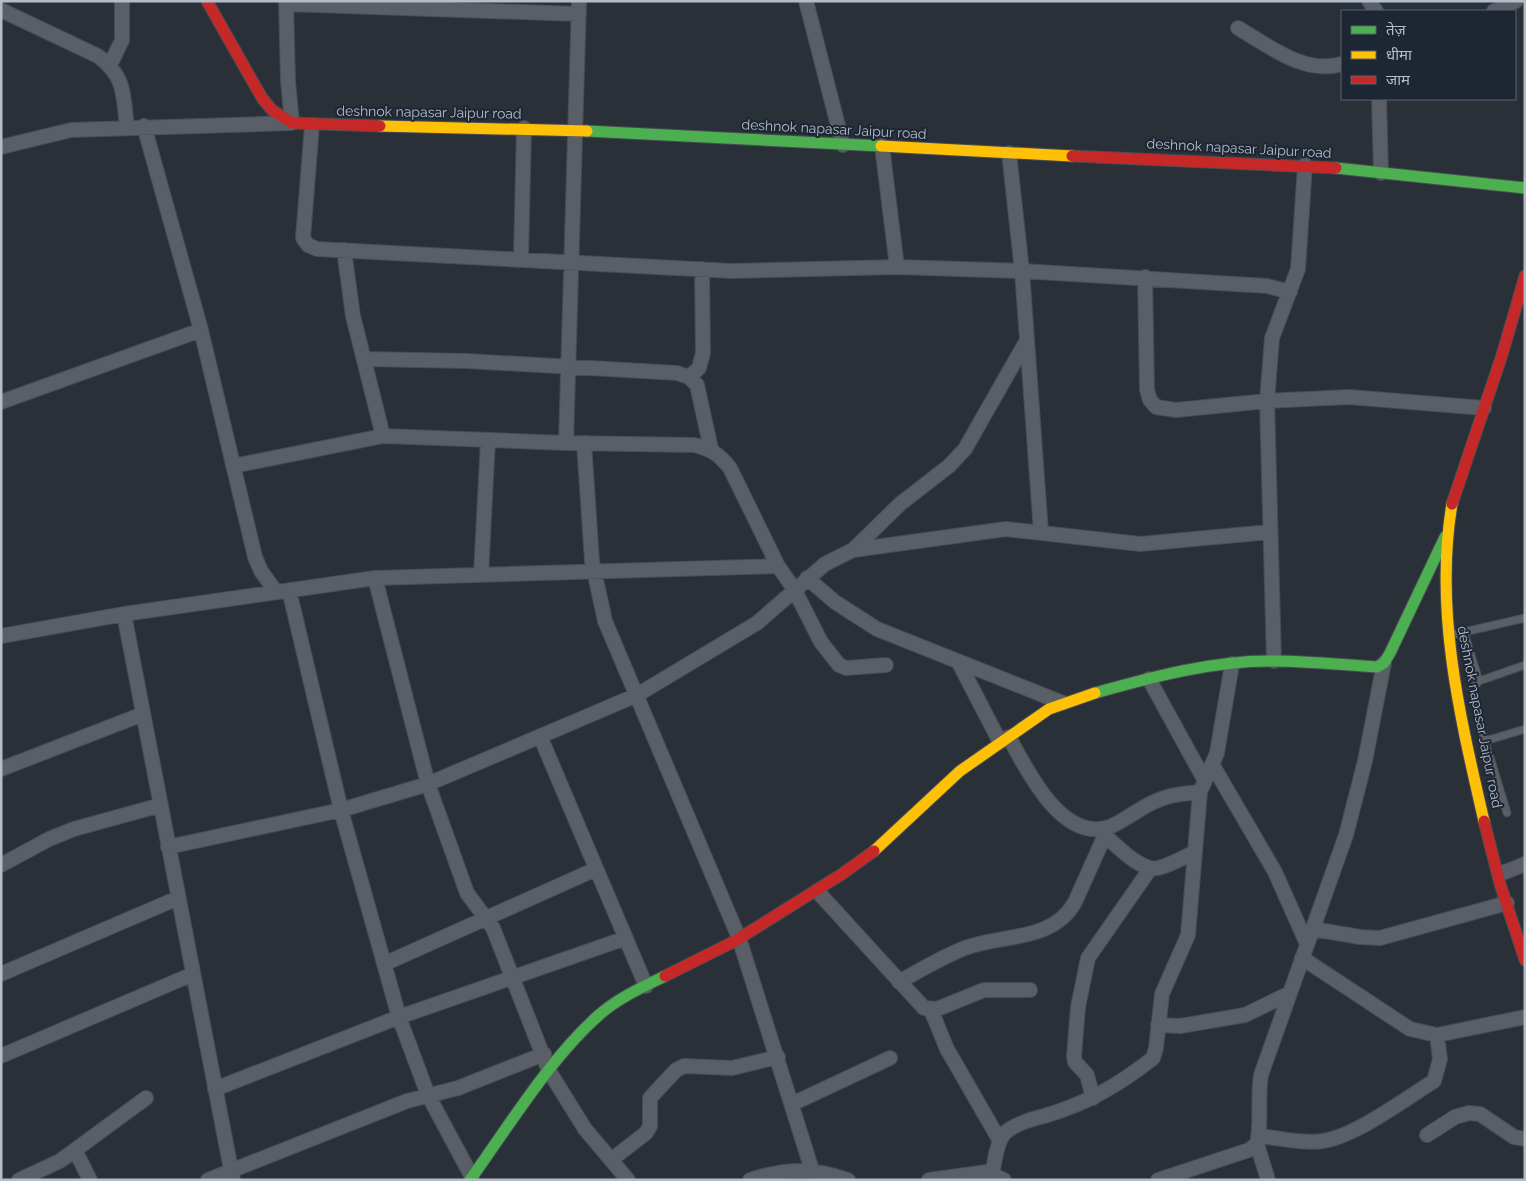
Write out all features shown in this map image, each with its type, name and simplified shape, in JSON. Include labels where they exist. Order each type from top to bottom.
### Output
[{"type":"main road","name":"deshnok napasar Jaipur road","points":[[207,1],[262,98],[272,110],[292,123],[312,125],[524,128],[1009,153],[1304,165],[1525,188]]},
{"type":"main road","name":"deshnok napasar Jaipur road","points":[[1525,276],[1513,324],[1452,500],[1446,534],[1444,576],[1448,636],[1480,800],[1507,903],[1525,960]]},
{"type":"main road","points":[[471,1178],[549,1071],[580,1033],[600,1014],[646,986],[739,938],[817,891],[872,852],[960,771],[1049,709],[1063,703],[1149,679],[1232,664],[1274,661],[1370,668],[1384,663],[1446,534]]},
{"type":"street","points":[[110,65],[122,40],[122,1]]},
{"type":"street","points":[[806,1],[843,145]]},
{"type":"street","points":[[1496,10],[1516,1]]},
{"type":"street","points":[[1,147],[71,130],[144,126],[292,123],[288,81],[286,3],[579,8],[566,443]]},
{"type":"street","points":[[1,10],[98,56],[110,65],[121,80],[127,127]]},
{"type":"street","points":[[1238,28],[1298,62],[1314,67],[1341,64]]},
{"type":"street","points":[[1379,100],[1381,173]]},
{"type":"street","points":[[312,125],[303,238],[308,245],[317,249],[521,258],[732,271],[897,267],[1022,271],[1266,286],[1290,292]]},
{"type":"street","points":[[144,126],[201,330],[255,557],[261,571],[283,591],[340,810],[399,1017],[428,1095],[471,1178]]},
{"type":"street","points":[[521,258],[524,128]]},
{"type":"street","points":[[882,146],[897,267]]},
{"type":"street","points":[[1009,153],[1022,271],[1041,532]]},
{"type":"street","points":[[1274,661],[1267,401],[1272,338],[1290,292],[1299,260],[1304,165]]},
{"type":"street","points":[[344,250],[353,316],[383,436]]},
{"type":"street","points":[[689,377],[699,368],[703,353],[702,269]]},
{"type":"street","points":[[1145,278],[1147,390],[1150,400],[1156,407],[1176,410],[1267,401],[1371,397],[1484,408]]},
{"type":"street","points":[[1,402],[201,330]]},
{"type":"street","points":[[168,847],[340,810],[428,784],[637,695],[757,623],[825,564],[853,550],[900,504],[950,466],[965,449],[1027,340]]},
{"type":"street","points":[[365,359],[467,361],[677,373],[689,377],[696,385],[711,449]]},
{"type":"street","points":[[233,466],[383,436],[566,443],[694,445],[711,449],[722,457],[730,468],[778,566],[794,589],[813,630],[840,665],[853,669],[886,664]]},
{"type":"street","points":[[481,575],[488,440]]},
{"type":"street","points":[[584,443],[594,572],[605,621],[739,938],[812,1170]]},
{"type":"street","points":[[853,550],[997,530],[1041,532],[1140,544],[1270,532]]},
{"type":"street","points":[[1,636],[124,614],[376,578],[778,566]]},
{"type":"street","points":[[376,578],[428,784],[467,893],[474,905],[486,917],[493,928],[544,1054],[549,1071],[585,1129],[628,1180]]},
{"type":"street","points":[[808,578],[842,607],[877,629],[1063,703]]},
{"type":"street","points":[[124,614],[232,1176]]},
{"type":"street","points":[[958,661],[1005,740],[1033,781],[1051,804],[1069,819],[1102,833],[1141,866],[1150,869],[1160,868],[1195,852]]},
{"type":"street","points":[[1268,1180],[1258,1140],[1261,1074],[1346,835],[1365,760],[1384,663]]},
{"type":"street","points":[[929,1180],[980,1172],[998,1176],[1000,1141],[1003,1135],[1010,1129],[1034,1119],[1074,1108],[1093,1098],[1153,1058],[1165,983],[1188,935],[1203,787],[1220,741],[1232,664]]},
{"type":"street","points":[[1149,679],[1203,787]]},
{"type":"street","points":[[1,769],[143,714]]},
{"type":"street","points":[[540,736],[646,986]]},
{"type":"street","points":[[1212,764],[1275,872],[1307,944]]},
{"type":"street","points":[[899,982],[967,947],[1042,930],[1062,919],[1070,912],[1076,902],[1102,833],[1164,796],[1203,787]]},
{"type":"street","points":[[1,865],[49,839],[74,829],[161,806]]},
{"type":"street","points":[[1500,874],[1525,864]]},
{"type":"street","points":[[384,964],[596,868]]},
{"type":"street","points":[[1093,1098],[1087,1076],[1075,1062],[1074,1056],[1078,1007],[1085,967],[1093,950],[1123,911],[1150,869]]},
{"type":"street","points":[[817,891],[918,1003],[931,1010],[947,1049],[1000,1141]]},
{"type":"street","points":[[1,974],[178,898]]},
{"type":"street","points":[[1313,929],[1360,937],[1380,938],[1507,903]]},
{"type":"street","points":[[215,1088],[399,1017],[626,938]]},
{"type":"street","points":[[1302,958],[1410,1029],[1437,1034],[1525,1017]]},
{"type":"street","points":[[1,1056],[193,974]]},
{"type":"street","points":[[931,1010],[984,990],[1030,990]]},
{"type":"street","points":[[1158,1025],[1180,1026],[1245,1016],[1290,993]]},
{"type":"street","points":[[1158,1180],[1249,1150],[1258,1140],[1322,1141],[1337,1138],[1354,1130],[1434,1081],[1440,1060],[1437,1034]]},
{"type":"street","points":[[208,1180],[232,1176],[407,1101],[458,1088],[544,1054]]},
{"type":"street","points":[[611,1160],[646,1133],[651,1120],[650,1098],[676,1070],[692,1066],[732,1068],[778,1057]]},
{"type":"street","points":[[792,1104],[890,1058]]},
{"type":"street","points":[[19,1180],[43,1170],[75,1150],[146,1098]]},
{"type":"street","points":[[1427,1135],[1455,1118],[1470,1113],[1480,1114],[1514,1137],[1525,1139]]},
{"type":"street","points":[[75,1150],[90,1180]]},
{"type":"street","points":[[750,1180],[785,1172],[812,1170],[826,1172],[848,1180]]},
{"type":"lane","points":[[1448,636],[1525,618]]},
{"type":"lane","points":[[1464,632],[1479,681]]},
{"type":"lane","points":[[1508,813],[1472,693],[1474,685],[1479,681],[1525,665]]},
{"type":"lane","points":[[1485,741],[1525,730]]},
{"type":"traffic: fast","points":[[587,131],[881,146]]},
{"type":"traffic: fast","points":[[1336,168],[1525,188]]},
{"type":"traffic: fast","points":[[1095,693],[1161,676],[1229,663],[1287,661],[1377,667],[1384,663],[1390,653],[1445,537]]},
{"type":"traffic: fast","points":[[470,1180],[531,1093],[581,1032],[614,1003],[665,976]]},
{"type":"traffic: slow","points":[[380,126],[587,131]]},
{"type":"traffic: slow","points":[[881,146],[1072,156]]},
{"type":"traffic: slow","points":[[1452,504],[1447,544],[1446,584],[1452,663],[1466,742],[1484,821]]},
{"type":"traffic: slow","points":[[874,851],[960,771],[1049,709],[1095,693]]},
{"type":"traffic: jam","points":[[207,1],[262,98],[272,110],[292,123],[380,126]]},
{"type":"traffic: jam","points":[[1072,156],[1336,168]]},
{"type":"traffic: jam","points":[[1452,504],[1502,355],[1525,276]]},
{"type":"traffic: jam","points":[[1484,821],[1500,884],[1525,960]]},
{"type":"traffic: jam","points":[[665,976],[735,941],[842,874],[874,851]]}]
